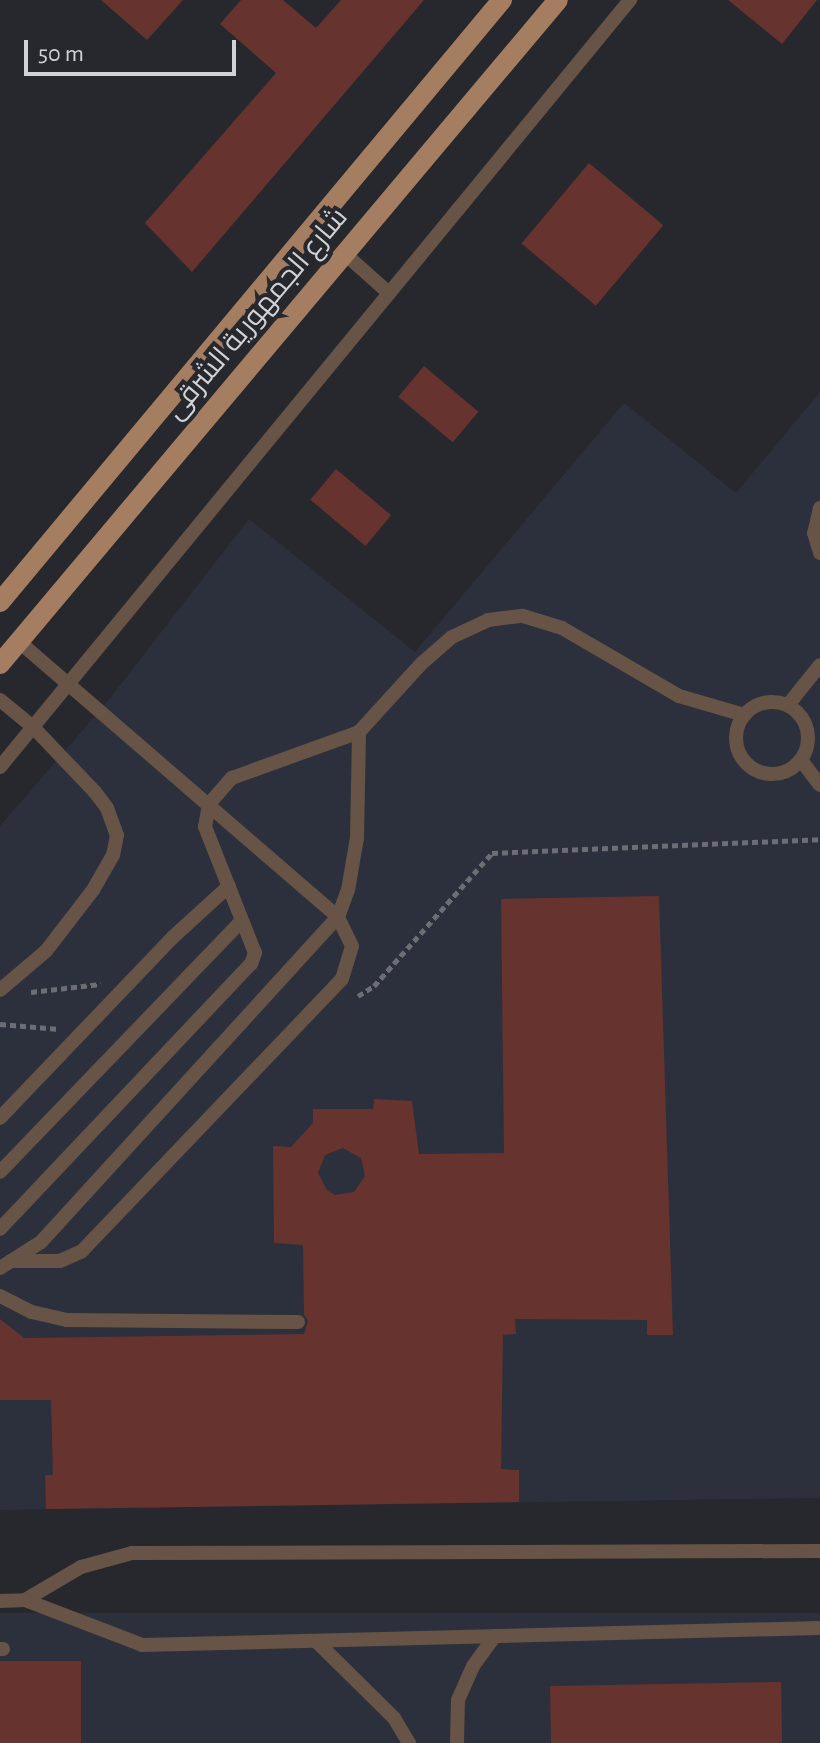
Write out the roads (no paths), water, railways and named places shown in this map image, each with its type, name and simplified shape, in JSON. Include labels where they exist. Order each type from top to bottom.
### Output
[{"type":"main road","name":"شارع الجمهورية الشرقى","points":[[0,602],[502,0]]},
{"type":"main road","name":"شارع الجمهورية الشرقى","points":[[0,664],[558,0]]},
{"type":"lane","points":[[0,767],[630,0]]},
{"type":"lane","points":[[345,254],[389,293]]},
{"type":"lane","points":[[820,508],[814,533],[820,553]]},
{"type":"lane","points":[[0,1229],[251,964],[255,953],[205,827],[209,804],[232,778],[359,732],[421,664],[452,637],[488,620],[523,616],[562,628],[679,696],[744,715]]},
{"type":"lane","points":[[5,1265],[60,1261],[82,1251],[342,979],[352,946],[338,917],[19,642]]},
{"type":"lane","points":[[788,705],[820,665]]},
{"type":"lane","points":[[0,700],[33,727],[95,792],[107,808],[117,835],[113,855],[93,890],[46,951],[0,990]]},
{"type":"lane","points":[[772,701],[788,705],[800,715],[808,729],[808,746],[801,760],[788,770],[773,774],[757,770],[744,760],[737,746],[737,730],[744,715],[756,705],[772,701]]},
{"type":"lane","points":[[5,1265],[41,1242],[338,917],[348,890],[357,838],[359,732]]},
{"type":"lane","points":[[801,760],[820,785]]},
{"type":"lane","points":[[0,1118],[172,938],[229,886]]},
{"type":"lane","points":[[0,1172],[241,922]]},
{"type":"lane","points":[[0,1296],[32,1312],[67,1320],[298,1322]]},
{"type":"lane","points":[[25,1600],[81,1567],[132,1553],[820,1551]]},
{"type":"lane","points":[[0,1601],[25,1600],[142,1645],[820,1628]]},
{"type":"lane","points":[[457,1743],[458,1700],[473,1666],[495,1636]]},
{"type":"lane","points":[[316,1641],[394,1718],[409,1743]]}]
